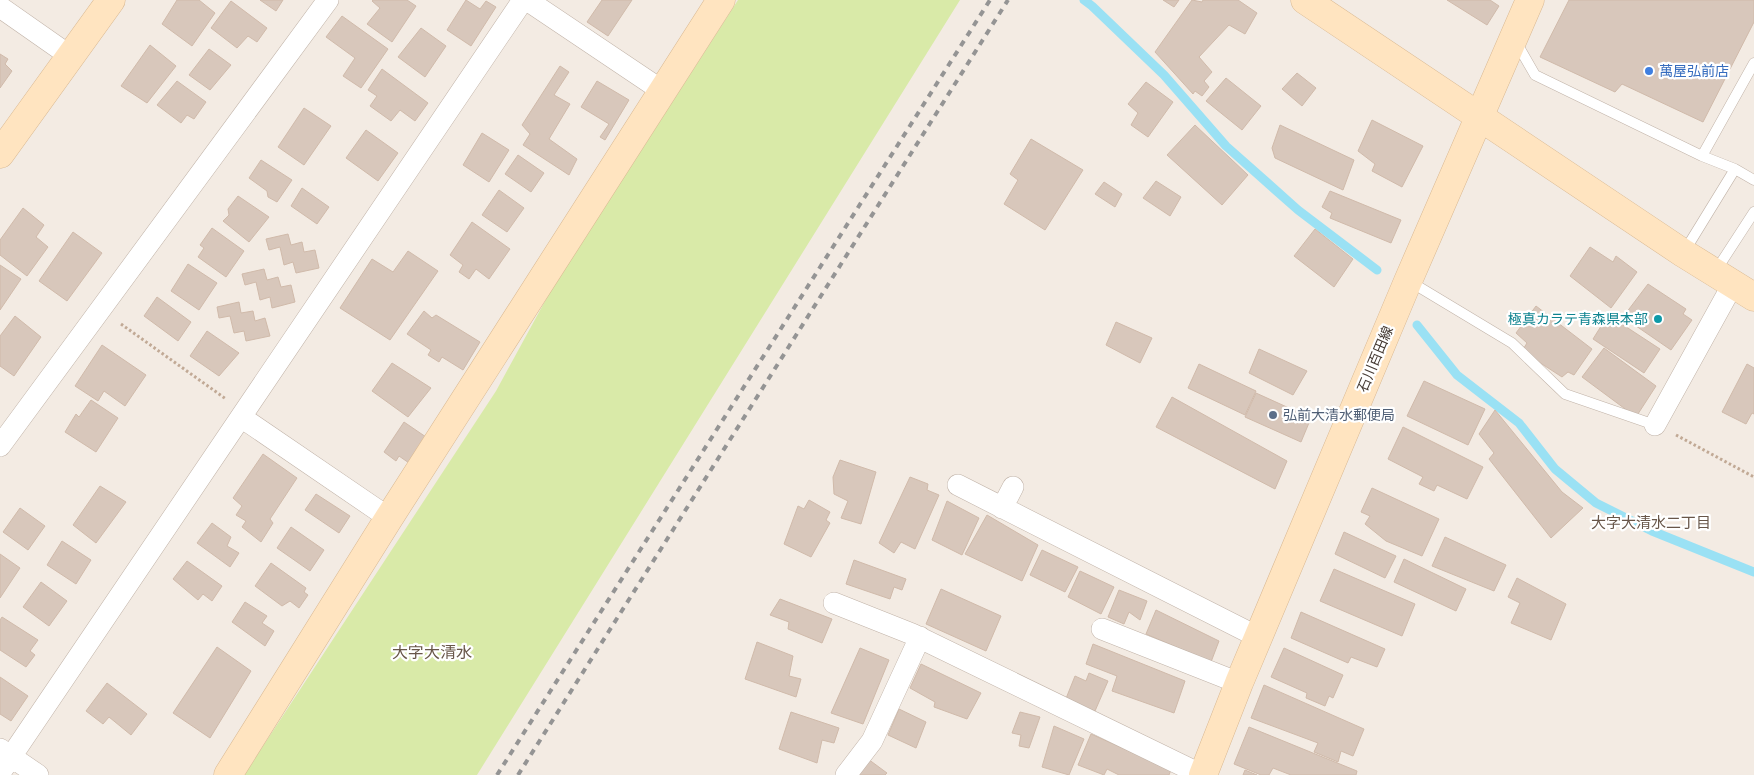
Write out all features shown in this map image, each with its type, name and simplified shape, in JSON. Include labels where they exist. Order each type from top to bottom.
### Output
[{"type":"street","points":[[0,154],[111,0]]},
{"type":"street","points":[[0,446],[328,0]]},
{"type":"street","points":[[38,775],[4,759],[243,415],[522,0]]},
{"type":"street","points":[[527,0],[664,92]]},
{"type":"street","points":[[228,775],[389,518],[664,92],[721,0]]},
{"type":"street","points":[[1304,0],[1683,253],[1734,284],[1655,425]]},
{"type":"street","name":"石川百田線","points":[[1203,775],[1238,683],[1408,280],[1530,0]]},
{"type":"street","points":[[0,7],[70,56]]},
{"type":"street","points":[[243,415],[389,518]]},
{"type":"street","points":[[958,485],[1258,637]]},
{"type":"street","points":[[1002,508],[1013,487]]},
{"type":"street","points":[[834,603],[920,637],[1203,775]]},
{"type":"street","points":[[1102,629],[1238,683]]},
{"type":"street","points":[[846,775],[872,741],[920,637]]},
{"type":"lane","points":[[1513,37],[1535,75],[1702,156],[1753,177]]},
{"type":"lane","points":[[1702,156],[1754,63]]},
{"type":"lane","points":[[1683,253],[1735,169]]},
{"type":"lane","points":[[1734,284],[1754,212]]},
{"type":"lane","points":[[1408,280],[1512,342],[1565,394],[1655,425]]},
{"type":"path","points":[[100,310],[243,415]]},
{"type":"path","points":[[1655,425],[1754,477]]},
{"type":"green space","points":[[738,0],[960,0],[477,775],[244,775],[496,391],[550,292]]},
{"type":"building","points":[[177,0],[199,0],[215,13],[192,46],[162,24]]},
{"type":"building","points":[[260,0],[283,0],[276,11]]},
{"type":"building","points":[[373,0],[407,0],[416,6],[392,42],[367,24],[380,8]]},
{"type":"building","points":[[466,0],[480,9],[486,1],[496,7],[471,46],[447,30]]},
{"type":"building","points":[[602,0],[632,0],[608,36],[587,22]]},
{"type":"building","points":[[1163,0],[1179,0],[1174,7]]},
{"type":"building","points":[[1192,0],[1202,2],[1203,0],[1238,0],[1257,13],[1245,34],[1229,25],[1199,57],[1212,72],[1204,81],[1209,87],[1202,96],[1195,91],[1193,94],[1155,52]]},
{"type":"building","points":[[1447,0],[1490,0],[1499,6],[1487,25]]},
{"type":"building","name":"萬屋弘前店","points":[[1569,0],[1754,0],[1754,22],[1703,122],[1622,84],[1615,92],[1540,57]]},
{"type":"building","points":[[231,1],[267,28],[257,42],[248,36],[237,48],[211,28]]},
{"type":"building","points":[[342,16],[388,49],[361,88],[343,76],[355,58],[326,37]]},
{"type":"building","points":[[421,28],[446,46],[425,77],[398,57]]},
{"type":"building","points":[[150,45],[176,66],[147,103],[121,86]]},
{"type":"building","points":[[209,49],[231,65],[210,90],[189,75]]},
{"type":"building","points":[[0,54],[8,59],[5,64],[12,71],[0,88]]},
{"type":"building","points":[[560,66],[569,72],[554,95],[570,104],[549,139],[577,159],[569,175],[523,145],[530,134],[522,125]]},
{"type":"building","points":[[382,69],[428,103],[415,121],[400,110],[391,121],[370,106],[377,96],[368,90]]},
{"type":"building","points":[[1297,73],[1316,88],[1302,106],[1282,89]]},
{"type":"building","points":[[1226,78],[1261,106],[1242,130],[1206,101]]},
{"type":"building","points":[[177,81],[206,102],[194,119],[187,115],[181,123],[157,105]]},
{"type":"building","points":[[597,81],[629,100],[605,140],[600,137],[609,124],[581,107]]},
{"type":"building","points":[[1146,82],[1173,102],[1148,137],[1131,125],[1138,113],[1128,104]]},
{"type":"building","points":[[304,108],[331,126],[304,165],[278,147]]},
{"type":"building","points":[[1372,120],[1423,146],[1402,187],[1372,171],[1375,164],[1358,151]]},
{"type":"building","points":[[1195,125],[1248,175],[1222,205],[1167,155]]},
{"type":"building","points":[[1280,125],[1354,160],[1343,190],[1275,158],[1272,148]]},
{"type":"building","points":[[366,130],[398,153],[378,181],[346,158]]},
{"type":"building","points":[[482,133],[509,150],[489,182],[463,165]]},
{"type":"building","points":[[1031,139],[1083,170],[1045,230],[1004,204],[1018,180],[1010,174]]},
{"type":"building","points":[[518,155],[544,173],[531,192],[505,174]]},
{"type":"building","points":[[261,160],[292,180],[277,202],[268,197],[267,191],[249,178]]},
{"type":"building","points":[[1156,181],[1181,197],[1170,216],[1143,198]]},
{"type":"building","points":[[1104,182],[1122,194],[1115,207],[1095,194]]},
{"type":"building","points":[[302,188],[329,207],[317,224],[291,206]]},
{"type":"building","points":[[499,190],[524,208],[507,232],[482,215]]},
{"type":"building","points":[[1330,191],[1401,220],[1391,243],[1330,218],[1332,213],[1322,207]]},
{"type":"building","points":[[238,196],[269,217],[249,242],[223,221],[229,215],[228,209]]},
{"type":"building","points":[[23,208],[44,225],[36,237],[48,247],[27,276],[0,255],[0,240]]},
{"type":"building","points":[[472,222],[510,249],[489,279],[476,269],[469,279],[459,272],[463,265],[450,255]]},
{"type":"building","points":[[212,228],[244,251],[226,277],[198,257],[204,248],[200,245]]},
{"type":"building","points":[[1315,229],[1353,259],[1334,287],[1294,256]]},
{"type":"building","points":[[73,232],[102,253],[67,301],[39,281]]},
{"type":"building","points":[[288,234],[291,245],[302,242],[304,252],[315,250],[319,268],[296,273],[293,262],[284,265],[280,247],[269,250],[266,239]]},
{"type":"building","points":[[1590,247],[1613,262],[1616,256],[1637,272],[1611,308],[1570,276]]},
{"type":"building","points":[[408,251],[438,271],[390,340],[340,308],[372,259],[393,272]]},
{"type":"building","points":[[188,264],[217,283],[199,310],[171,291]]},
{"type":"building","points":[[0,265],[21,279],[0,310]]},
{"type":"building","points":[[264,269],[267,280],[278,277],[281,287],[291,285],[295,302],[272,308],[270,297],[260,300],[256,282],[245,285],[242,274]]},
{"type":"building","name":"極真カラテ青森県本部","points":[[1648,284],[1686,309],[1683,314],[1692,320],[1671,350],[1623,317]]},
{"type":"building","points":[[157,297],[191,322],[178,341],[144,316]]},
{"type":"building","points":[[239,302],[241,313],[253,311],[255,321],[265,318],[270,336],[246,341],[244,331],[234,333],[230,316],[219,318],[217,307]]},
{"type":"building","points":[[1536,306],[1592,349],[1574,375],[1568,372],[1562,377],[1522,351],[1527,343],[1516,333]]},
{"type":"building","points":[[424,311],[432,318],[436,315],[480,342],[463,370],[442,357],[439,362],[428,355],[431,350],[407,334]]},
{"type":"building","points":[[1608,315],[1660,349],[1644,373],[1593,339]]},
{"type":"building","points":[[15,316],[41,337],[14,376],[0,366],[0,336]]},
{"type":"building","points":[[1116,322],[1152,338],[1140,363],[1106,345]]},
{"type":"building","points":[[207,331],[239,353],[219,376],[190,356]]},
{"type":"building","points":[[102,345],[146,375],[125,406],[104,391],[98,401],[75,386]]},
{"type":"building","points":[[1604,348],[1656,386],[1636,417],[1582,377]]},
{"type":"building","points":[[1259,349],[1307,371],[1293,395],[1249,373]]},
{"type":"building","points":[[392,363],[431,388],[408,417],[372,391]]},
{"type":"building","points":[[1199,364],[1256,391],[1245,415],[1188,388]]},
{"type":"building","points":[[1747,364],[1754,368],[1754,414],[1752,413],[1746,424],[1722,412]]},
{"type":"building","points":[[1424,381],[1485,409],[1468,445],[1407,416]]},
{"type":"building","points":[[1256,393],[1311,418],[1301,442],[1245,417]]},
{"type":"building","points":[[1172,397],[1287,461],[1275,489],[1156,427]]},
{"type":"building","points":[[91,400],[118,418],[96,452],[65,432],[76,414],[79,417]]},
{"type":"building","points":[[1495,410],[1562,492],[1583,508],[1551,538],[1489,459],[1494,453],[1479,434]]},
{"type":"building","points":[[404,422],[426,437],[409,463],[399,456],[396,461],[384,452]]},
{"type":"building","points":[[1403,427],[1483,467],[1467,499],[1437,485],[1434,491],[1419,484],[1423,477],[1388,459]]},
{"type":"building","points":[[263,454],[297,478],[270,519],[273,523],[261,542],[242,527],[246,521],[236,515],[242,506],[233,498]]},
{"type":"building","points":[[840,460],[876,472],[861,524],[841,518],[848,501],[834,494],[833,477]]},
{"type":"building","points":[[910,477],[928,484],[927,490],[939,495],[915,549],[901,542],[894,553],[879,543]]},
{"type":"building","points":[[100,486],[126,502],[96,543],[73,525]]},
{"type":"building","points":[[1372,488],[1439,519],[1422,556],[1386,541],[1365,524],[1370,516],[1361,512]]},
{"type":"building","points":[[316,494],[350,516],[339,533],[305,510]]},
{"type":"building","points":[[809,500],[830,512],[826,520],[830,523],[811,557],[784,544],[798,506],[804,509]]},
{"type":"building","points":[[947,501],[979,518],[962,555],[932,540]]},
{"type":"building","points":[[20,508],[45,526],[28,550],[3,532]]},
{"type":"building","points":[[987,515],[1038,545],[1022,581],[965,554]]},
{"type":"building","points":[[212,523],[231,537],[227,546],[239,553],[230,567],[197,543]]},
{"type":"building","points":[[291,527],[324,550],[310,571],[277,548]]},
{"type":"building","points":[[1344,532],[1396,556],[1385,578],[1335,554]]},
{"type":"building","points":[[1445,537],[1506,565],[1494,591],[1432,566]]},
{"type":"building","points":[[62,541],[91,560],[76,584],[47,565]]},
{"type":"building","points":[[1042,550],[1078,567],[1065,592],[1030,575]]},
{"type":"building","points":[[0,554],[20,568],[0,598]]},
{"type":"building","points":[[1404,559],[1466,589],[1456,611],[1394,582]]},
{"type":"building","points":[[854,560],[906,579],[902,590],[894,587],[890,599],[846,584]]},
{"type":"building","points":[[187,561],[222,586],[212,601],[203,594],[198,600],[173,579]]},
{"type":"building","points":[[271,563],[306,588],[304,592],[308,595],[299,608],[290,601],[282,606],[255,586]]},
{"type":"building","points":[[1334,569],[1415,604],[1402,636],[1320,601]]},
{"type":"building","points":[[1080,571],[1114,587],[1101,614],[1068,597]]},
{"type":"building","points":[[1517,578],[1566,604],[1551,640],[1511,623],[1520,603],[1508,597]]},
{"type":"building","points":[[41,582],[67,601],[49,626],[23,607]]},
{"type":"building","points":[[941,589],[1001,616],[986,651],[926,624]]},
{"type":"building","points":[[1119,590],[1147,601],[1140,620],[1129,612],[1124,624],[1108,617]]},
{"type":"building","points":[[780,599],[832,619],[822,643],[788,629],[789,622],[770,615]]},
{"type":"building","points":[[245,602],[267,616],[262,623],[274,631],[265,646],[232,622]]},
{"type":"building","points":[[1156,610],[1219,641],[1211,662],[1146,634]]},
{"type":"building","points":[[1301,612],[1385,649],[1377,667],[1351,657],[1348,663],[1291,638]]},
{"type":"building","points":[[2,617],[38,640],[30,651],[35,655],[26,667],[0,650],[0,620]]},
{"type":"building","points":[[757,642],[793,656],[789,676],[801,679],[796,697],[745,679]]},
{"type":"building","points":[[1093,644],[1185,681],[1174,713],[1112,691],[1117,676],[1086,664]]},
{"type":"building","points":[[217,647],[251,671],[210,738],[173,713]]},
{"type":"building","points":[[860,648],[889,660],[863,724],[831,713]]},
{"type":"building","points":[[1284,648],[1343,675],[1333,698],[1329,696],[1325,706],[1306,698],[1307,693],[1271,677]]},
{"type":"building","points":[[921,664],[981,693],[967,719],[934,707],[935,702],[910,688]]},
{"type":"building","points":[[1089,673],[1108,681],[1095,711],[1065,701],[1075,676],[1086,681]]},
{"type":"building","points":[[0,677],[28,696],[11,721],[0,714]]},
{"type":"building","points":[[107,683],[147,714],[131,735],[109,717],[103,724],[86,711]]},
{"type":"building","points":[[1264,685],[1364,729],[1353,756],[1341,751],[1338,762],[1314,752],[1318,743],[1251,718]]},
{"type":"building","points":[[899,709],[926,722],[916,748],[888,735]]},
{"type":"building","points":[[791,712],[839,728],[834,743],[822,740],[817,763],[779,749]]},
{"type":"building","points":[[1020,712],[1040,717],[1029,748],[1019,746],[1021,735],[1012,733]]},
{"type":"building","points":[[1054,726],[1084,739],[1069,775],[1042,767]]},
{"type":"building","points":[[1249,727],[1357,771],[1356,775],[1291,775],[1273,768],[1269,775],[1261,775],[1234,764]]},
{"type":"building","points":[[1091,734],[1171,770],[1169,775],[1119,775],[1107,769],[1104,775],[1078,765]]},
{"type":"building","points":[[868,759],[887,773],[885,775],[855,775]]},
{"type":"building","points":[[1245,770],[1257,775],[1243,775]]},
{"type":"waterway","points":[[1084,0],[1164,75],[1226,146],[1298,210],[1377,270]]},
{"type":"waterway","points":[[1417,325],[1457,375],[1519,423],[1555,469],[1596,503],[1652,531],[1754,572]]},
{"type":"railway","points":[[497,775],[990,0]]},
{"type":"railway","points":[[518,775],[1008,0]]},
{"type":"place","name":"萬屋弘前店","points":[[1649,71]]},
{"type":"place","name":"極真カラテ青森県本部","points":[[1658,319]]},
{"type":"place","name":"弘前大清水郵便局","points":[[1273,415]]},
{"type":"district","name":"大字大清水二丁目","points":[[1651,522]]},
{"type":"district","name":"大字大清水","points":[[432,652]]}]
